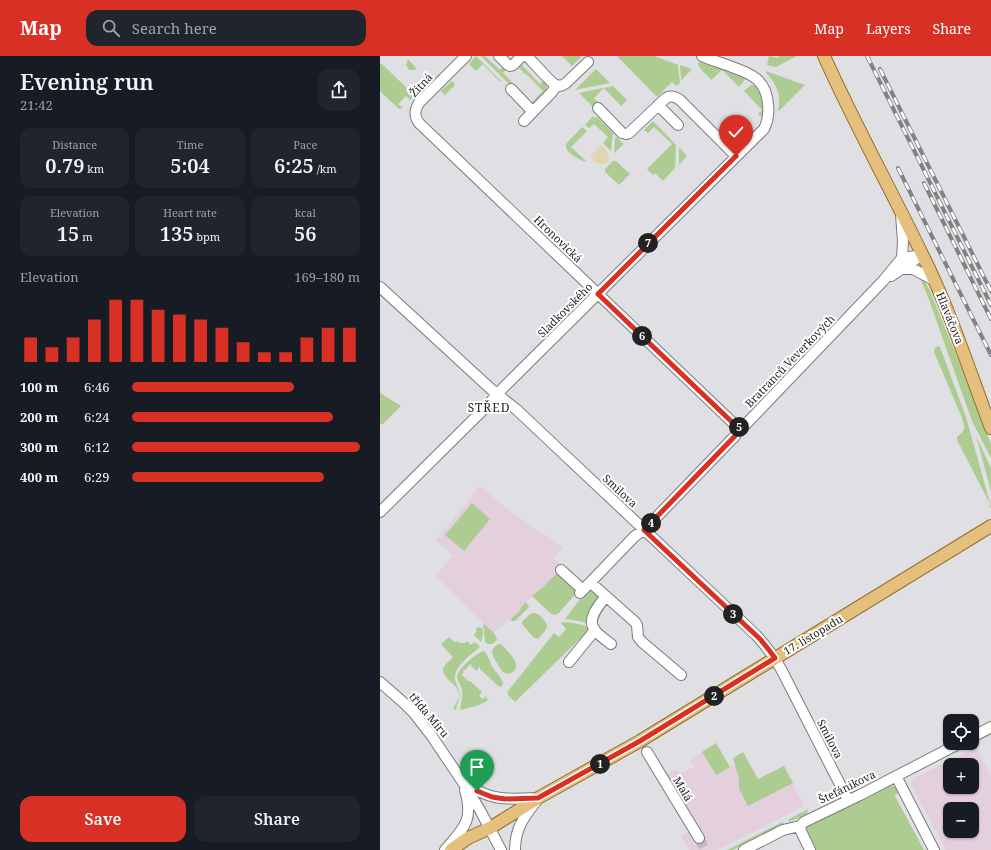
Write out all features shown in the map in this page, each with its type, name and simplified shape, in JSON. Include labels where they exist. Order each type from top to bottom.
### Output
[{"type":"main road","name":"Hlaváčova","points":[[824,56],[859,130],[923,255],[957,335],[991,428]]},
{"type":"main road","name":"17. listopadu","points":[[490,828],[538,798],[640,741],[991,526]]},
{"type":"main road","points":[[450,850],[468,838],[490,828]]},
{"type":"main road","points":[[464,850],[490,828]]},
{"type":"street","name":"Žitná","points":[[415,116],[416,107],[427,94],[466,56]]},
{"type":"street","points":[[499,56],[510,66],[522,56]]},
{"type":"street","points":[[526,56],[557,86]]},
{"type":"street","name":"Sladkovského","points":[[380,512],[764,129],[769,114],[768,101],[764,89],[758,80],[748,73],[702,56]]},
{"type":"street","points":[[524,121],[557,86],[561,86],[566,83],[588,62]]},
{"type":"street","points":[[511,89],[533,112]]},
{"type":"street","points":[[598,108],[622,133],[626,134],[629,133],[658,105],[669,96],[672,96],[677,98],[736,156]]},
{"type":"street","points":[[658,105],[678,125]]},
{"type":"street","name":"Hronovická","points":[[415,116],[420,124],[734,424],[740,427]]},
{"type":"street","name":"Hlaváčova","points":[[901,212],[903,241],[902,264]]},
{"type":"street","name":"Bratranců Veverkových","points":[[561,570],[582,592],[634,537],[644,530],[735,436],[740,427],[747,423],[883,281],[902,264],[923,255]]},
{"type":"street","points":[[902,264],[934,280]]},
{"type":"street","name":"Smilova","points":[[380,287],[497,394],[517,410],[760,639],[775,658],[848,800]]},
{"type":"street","points":[[591,583],[635,622],[637,625],[638,637],[642,642],[681,675]]},
{"type":"street","points":[[606,596],[599,605],[592,619],[593,628],[611,644]]},
{"type":"street","points":[[569,662],[595,630]]},
{"type":"street","name":"třída Míru","points":[[381,684],[405,704],[423,725],[457,773],[480,810],[501,850]]},
{"type":"street","points":[[979,733],[991,727]]},
{"type":"street","name":"Štefánikova","points":[[744,850],[782,830],[800,826],[804,822],[946,750]]},
{"type":"street","name":"Malá","points":[[647,752],[699,838]]},
{"type":"street","points":[[457,773],[474,789],[492,797],[511,799],[538,798]]},
{"type":"street","points":[[444,850],[463,829],[467,818],[467,800],[465,790],[457,773]]},
{"type":"street","points":[[896,776],[934,850]]},
{"type":"street","points":[[515,850],[515,840],[519,826],[538,798]]},
{"type":"street","points":[[800,826],[810,850]]},
{"type":"shaded area","points":[[480,486],[506,508],[563,548],[553,558],[564,567],[540,591],[539,590],[521,607],[510,620],[509,619],[494,633],[436,576],[453,555],[436,540]]},
{"type":"shaded area","points":[[716,743],[730,767],[735,764],[733,758],[743,752],[758,779],[784,766],[804,806],[717,850],[689,850],[681,836],[690,831],[695,840],[704,835],[666,775],[676,769],[680,774],[694,767],[690,760]]},
{"type":"shaded area","points":[[970,750],[978,750],[991,776],[991,850],[946,850],[911,784],[913,779],[943,764],[943,794],[979,794],[979,758],[954,758]]},
{"type":"green space","points":[[476,56],[501,81],[500,82],[483,64],[476,71],[469,64]]},
{"type":"green space","points":[[481,56],[485,56],[500,70],[504,66],[507,69],[503,73],[513,83],[510,85]]},
{"type":"green space","points":[[562,56],[582,56],[572,66]]},
{"type":"green space","points":[[617,56],[654,56],[678,65],[680,83],[676,86],[672,82],[657,97]]},
{"type":"green space","points":[[769,56],[778,58],[779,56],[797,56],[776,67],[767,65]]},
{"type":"green space","points":[[408,59],[417,69],[409,70],[406,65]]},
{"type":"green space","points":[[700,60],[742,75],[744,81],[739,87],[722,70],[711,80],[700,68],[698,64]]},
{"type":"green space","points":[[380,64],[382,64],[413,94],[411,100],[406,96],[398,104],[403,108],[399,109],[380,91]]},
{"type":"green space","points":[[521,64],[540,84],[545,79],[547,84],[547,89],[532,104],[531,103],[543,91],[517,66]]},
{"type":"green space","points":[[680,65],[692,69],[682,80],[681,79]]},
{"type":"green space","points":[[596,69],[610,83],[575,90]]},
{"type":"green space","points":[[766,71],[805,85],[779,111],[779,95],[773,81]]},
{"type":"green space","points":[[452,81],[455,85],[445,95],[441,91]]},
{"type":"green space","points":[[751,85],[756,86],[761,93],[764,104],[762,117],[758,114],[762,110],[744,91]]},
{"type":"green space","points":[[613,86],[627,100],[621,106],[604,88],[594,98],[598,102],[593,107],[579,93]]},
{"type":"green space","points":[[593,116],[595,118],[597,117],[613,133],[611,151],[603,143],[608,137],[594,124],[589,128],[585,125]]},
{"type":"green space","points":[[652,122],[654,122],[676,145],[675,168],[663,181],[655,173],[653,175],[647,169],[672,144],[654,127],[648,133],[644,130]]},
{"type":"green space","points":[[582,127],[587,131],[571,147],[586,161],[583,161],[569,152],[566,147],[566,144]]},
{"type":"green space","points":[[616,137],[624,144],[614,153],[615,138]]},
{"type":"green space","points":[[679,147],[687,156],[679,165]]},
{"type":"green space","points":[[613,161],[616,161],[630,174],[619,185],[605,172],[605,169]]},
{"type":"green space","points":[[919,276],[924,280],[930,291],[962,369],[991,444],[991,458],[972,421],[928,297]]},
{"type":"green space","points":[[938,346],[940,347],[966,417],[990,503],[990,508],[989,502],[957,440],[957,437],[964,429],[964,424],[934,352],[935,348]]},
{"type":"green space","points":[[380,393],[401,406],[382,425],[380,423]]},
{"type":"green space","points":[[976,436],[991,468],[991,491]]},
{"type":"green space","points":[[472,503],[490,519],[464,551],[445,535]]},
{"type":"green space","points":[[558,572],[578,591],[558,614],[554,615],[532,596]]},
{"type":"green space","points":[[590,589],[596,593],[598,597],[590,624],[565,619],[581,598]]},
{"type":"green space","points":[[526,602],[529,607],[515,621],[510,620],[521,609],[520,608]]},
{"type":"green space","points":[[534,613],[542,618],[547,625],[546,630],[538,639],[534,638],[522,624],[522,622],[530,614]]},
{"type":"green space","points":[[483,623],[494,633],[496,637],[497,640],[492,644],[485,642]]},
{"type":"green space","points":[[561,623],[586,626],[589,627],[589,630],[515,702],[507,693],[508,691],[554,633],[559,637],[566,629]]},
{"type":"green space","points":[[477,627],[482,628],[483,634],[481,642],[474,635]]},
{"type":"green space","points":[[449,637],[456,642],[464,643],[468,641],[470,645],[475,642],[480,647],[465,660],[456,672],[455,680],[460,696],[456,710],[453,708],[458,701],[458,690],[456,686],[448,680],[443,671],[444,666],[453,657],[441,644]]},
{"type":"green space","points":[[498,644],[501,644],[504,647],[515,662],[516,668],[510,674],[502,671],[492,653],[493,648]]},
{"type":"green space","points":[[484,651],[487,654],[493,668],[502,679],[503,684],[500,688],[500,686],[498,686],[480,669],[480,667],[477,671],[470,664],[465,670],[463,670],[462,675],[482,692],[479,696],[483,699],[486,696],[487,699],[489,699],[480,705],[460,710],[462,688],[457,678],[458,674],[468,662],[476,655]]},
{"type":"green space","points":[[991,732],[991,735],[979,741],[979,738]]},
{"type":"green space","points":[[716,743],[730,767],[716,775],[702,752]]},
{"type":"green space","points":[[956,750],[961,750],[910,775],[909,773]]},
{"type":"green space","points":[[743,752],[758,779],[784,766],[793,783],[748,806],[739,789],[739,779],[733,758]]},
{"type":"green space","points":[[886,786],[893,786],[897,789],[899,794],[896,794],[895,796],[924,850],[815,850],[805,831],[806,827]]},
{"type":"green space","points":[[808,809],[807,814],[789,822],[789,819]]},
{"type":"green space","points":[[782,822],[784,824],[733,850],[727,850]]},
{"type":"sand","points":[[601,145],[609,157],[608,162],[605,164],[598,164],[590,157]]},
{"type":"tunnel","points":[[699,838],[705,850]]},
{"type":"railway","points":[[867,56],[991,305]]},
{"type":"railway","points":[[880,69],[991,291]]},
{"type":"railway","points":[[898,168],[991,355]]},
{"type":"railway","points":[[924,183],[991,319]]},
{"type":"district","name":"STŘED","points":[[489,408]]},
{"type":"route","points":[[477,791],[492,797],[505,799],[538,798],[640,741],[775,658],[760,639],[644,530],[735,436],[740,427],[734,424],[598,294],[736,156]]}]
